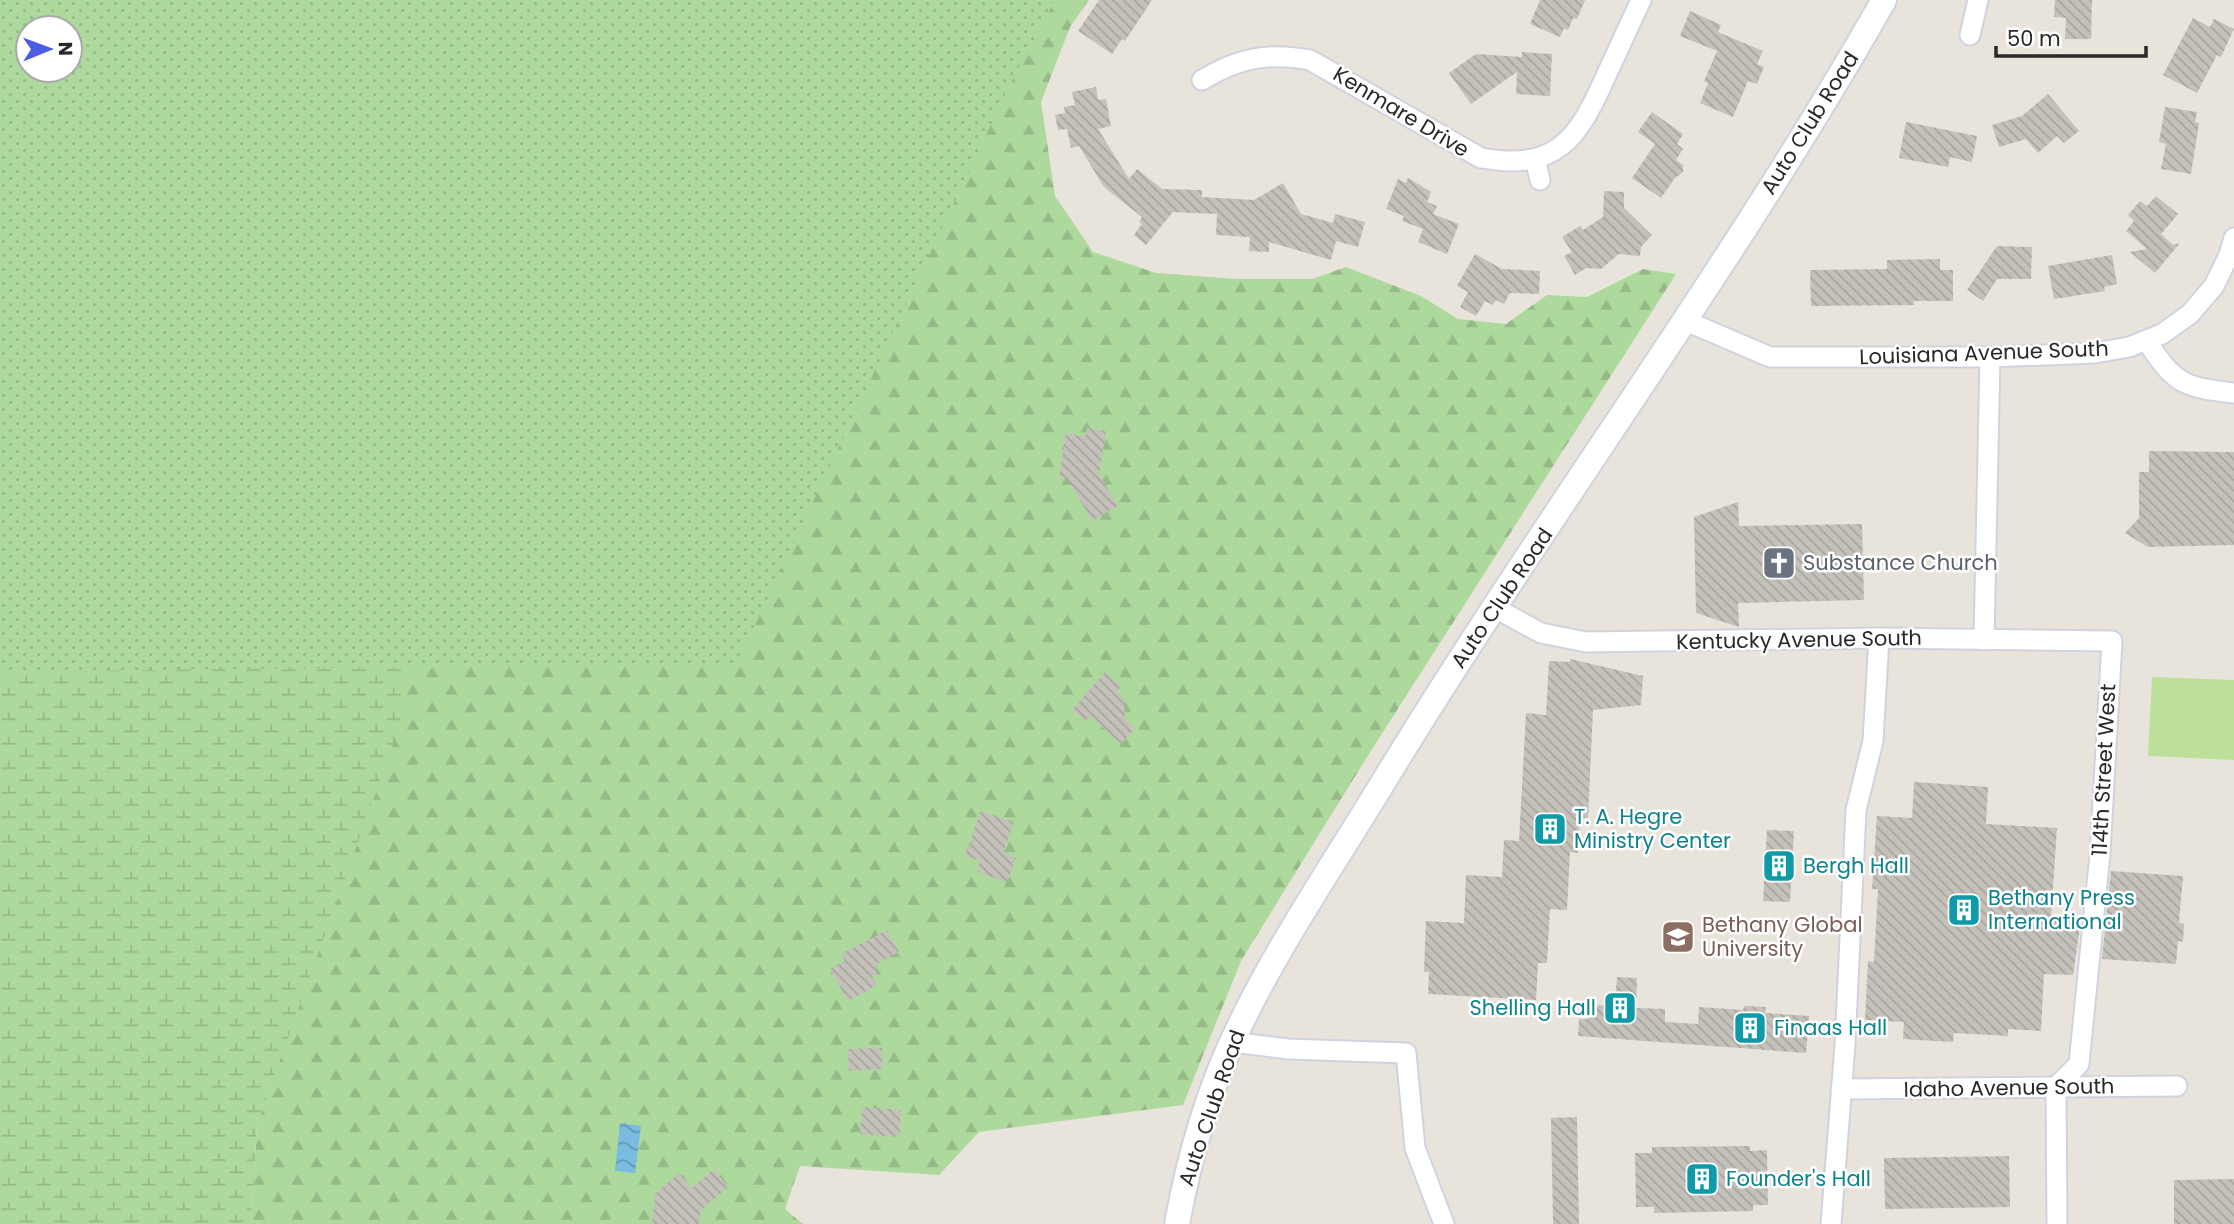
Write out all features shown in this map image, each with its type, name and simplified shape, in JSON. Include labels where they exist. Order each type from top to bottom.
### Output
[{"type":"street","name":"Kenmare Drive","points":[[1202,80],[1228,65],[1254,57],[1282,55],[1310,60],[1481,158],[1507,163],[1535,159],[1560,148],[1580,129],[1641,0]]},
{"type":"street","name":"Auto Club Road","points":[[1177,1224],[1184,1187],[1209,1104],[1233,1042],[1284,945],[1423,716],[1686,321],[1845,68],[1884,0]]},
{"type":"street","points":[[1970,36],[1978,0]]},
{"type":"street","points":[[1535,159],[1540,180]]},
{"type":"street","name":"Louisiana Avenue South","points":[[1686,321],[1770,356],[1990,357],[2095,354],[2129,347],[2162,334],[2202,301],[2214,286],[2230,255],[2234,238]]},
{"type":"street","points":[[2146,340],[2163,366],[2189,387],[2234,393]]},
{"type":"street","points":[[1984,640],[1990,357]]},
{"type":"street","name":"Kentucky Avenue South","points":[[1495,608],[1541,634],[1586,642],[1879,638],[2112,641]]},
{"type":"street","points":[[1831,1224],[1856,810],[1873,741],[1879,638]]},
{"type":"street","name":"114th Street West","points":[[2056,1087],[2079,1064],[2100,854],[2112,641]]},
{"type":"street","points":[[1233,1042],[1288,1049],[1406,1054],[1415,1148],[1444,1224]]},
{"type":"street","name":"Idaho Avenue South","points":[[1841,1089],[2177,1086]]},
{"type":"street","points":[[2056,1087],[2057,1224]]},
{"type":"green space","points":[[0,0],[622,0],[411,510],[400,725],[257,1124],[251,1224],[0,1224]]},
{"type":"green space","points":[[0,0],[1055,0],[1010,84],[737,663],[0,672]]},
{"type":"green space","points":[[622,0],[1089,0],[1070,27],[1041,102],[1055,196],[1093,252],[1156,273],[1237,279],[1312,279],[1346,267],[1421,296],[1458,319],[1506,324],[1547,295],[1587,297],[1643,269],[1676,274],[1367,757],[1241,961],[1183,1105],[979,1132],[939,1175],[800,1166],[785,1209],[803,1224],[251,1224],[257,1124],[326,926],[411,510]]},
{"type":"green space","points":[[2152,677],[2234,680],[2234,760],[2148,756]]},
{"type":"water","points":[[620,1123],[641,1126],[635,1173],[615,1171]]},
{"type":"building","points":[[1099,0],[1152,0],[1125,41],[1122,39],[1112,54],[1078,31]]},
{"type":"building","points":[[1540,0],[1585,0],[1577,19],[1573,18],[1568,30],[1564,28],[1560,37],[1530,24]]},
{"type":"building","points":[[2055,0],[2092,0],[2091,39],[2065,39],[2066,18],[2054,17]]},
{"type":"building","points":[[1690,11],[1721,25],[1718,32],[1763,51],[1757,64],[1764,67],[1757,84],[1748,81],[1733,117],[1700,103],[1708,83],[1704,81],[1717,51],[1680,36]]},
{"type":"building","points":[[2193,18],[2210,27],[2214,19],[2234,29],[2221,57],[2217,55],[2197,93],[2163,75]]},
{"type":"building","points":[[1522,52],[1552,54],[1550,96],[1516,94],[1517,72],[1471,104],[1449,73],[1476,54],[1522,57]]},
{"type":"building","points":[[1096,87],[1098,100],[1106,99],[1111,126],[1098,129],[1129,179],[1137,169],[1162,189],[1202,190],[1202,197],[1254,200],[1283,183],[1301,214],[1333,223],[1335,214],[1365,222],[1358,247],[1336,241],[1331,260],[1269,242],[1269,252],[1249,251],[1250,237],[1216,235],[1217,214],[1173,212],[1146,245],[1134,235],[1142,224],[1139,222],[1142,217],[1104,187],[1079,146],[1071,148],[1067,129],[1058,130],[1055,115],[1065,113],[1064,107],[1075,105],[1072,92]]},
{"type":"building","points":[[2048,94],[2079,131],[2064,143],[2057,136],[2038,153],[2026,139],[1999,147],[1992,125],[2022,116]]},
{"type":"building","points":[[2165,107],[2197,112],[2195,122],[2199,123],[2191,174],[2161,169],[2166,144],[2159,142]]},
{"type":"building","points":[[1652,112],[1683,134],[1677,144],[1683,149],[1676,160],[1683,165],[1683,172],[1675,178],[1661,198],[1632,178],[1655,144],[1638,132]]},
{"type":"building","points":[[1906,122],[1977,136],[1972,162],[1950,157],[1948,167],[1899,158]]},
{"type":"building","points":[[1408,178],[1431,192],[1427,202],[1437,206],[1433,214],[1459,224],[1447,254],[1418,242],[1423,229],[1402,221],[1404,216],[1386,209],[1398,179],[1406,183]]},
{"type":"building","points":[[1604,191],[1624,192],[1624,208],[1652,235],[1641,247],[1640,256],[1619,254],[1601,269],[1586,268],[1575,275],[1564,256],[1572,252],[1562,237],[1580,226],[1583,230],[1603,217]]},
{"type":"building","points":[[2156,196],[2178,214],[2161,234],[2173,245],[2180,243],[2155,273],[2130,252],[2147,249],[2126,231],[2134,221],[2128,215],[2140,201],[2147,206]]},
{"type":"building","points":[[1997,246],[2032,247],[2031,279],[1997,279],[1983,301],[1967,290]]},
{"type":"building","points":[[1475,254],[1502,269],[1540,271],[1539,294],[1510,293],[1504,304],[1496,300],[1493,305],[1485,301],[1476,316],[1460,307],[1468,292],[1457,286]]},
{"type":"building","points":[[2112,255],[2117,284],[2104,287],[2105,291],[2054,299],[2048,266]]},
{"type":"building","points":[[1940,259],[1940,270],[1953,270],[1953,301],[1914,301],[1914,305],[1811,306],[1810,270],[1887,269],[1887,260]]},
{"type":"building","points":[[1087,428],[1106,431],[1099,474],[1118,506],[1092,521],[1067,478],[1059,477],[1066,433],[1085,437]]},
{"type":"building","points":[[2149,451],[2234,452],[2234,545],[2148,547],[2125,533],[2139,518],[2139,472],[2149,472]]},
{"type":"building","name":"Substance Church","points":[[1738,502],[1739,526],[1862,524],[1864,600],[1738,603],[1739,627],[1696,613],[1694,517]]},
{"type":"building","name":"T. A. Hegre Ministry Center","points":[[1570,659],[1643,676],[1641,705],[1593,710],[1588,818],[1580,818],[1578,853],[1570,852],[1567,910],[1550,909],[1547,963],[1538,963],[1536,1000],[1428,994],[1429,972],[1424,972],[1426,921],[1464,923],[1466,875],[1502,877],[1504,840],[1519,841],[1526,713],[1546,715],[1549,661],[1570,662]]},
{"type":"building","points":[[1105,672],[1121,687],[1116,692],[1124,699],[1125,719],[1135,728],[1121,744],[1090,716],[1085,721],[1072,710]]},
{"type":"building","name":"Bethany Press International","points":[[1914,782],[1988,787],[1986,824],[2057,828],[2051,918],[2081,920],[2073,975],[2044,974],[2041,1031],[2008,1029],[2008,1036],[1954,1033],[1953,1042],[1903,1039],[1904,1022],[1865,1020],[1868,961],[1874,962],[1878,889],[1872,889],[1877,816],[1912,818]]},
{"type":"building","points":[[981,811],[1014,822],[1003,853],[1016,858],[1007,882],[977,872],[980,861],[965,856]]},
{"type":"building","name":"Bergh Hall","points":[[1767,830],[1794,831],[1790,902],[1763,901]]},
{"type":"building","points":[[2111,871],[2183,876],[2179,923],[2184,924],[2183,942],[2178,941],[2176,964],[2102,959]]},
{"type":"building","points":[[887,930],[899,952],[875,965],[879,973],[872,976],[877,985],[848,1001],[830,969],[845,961],[841,954]]},
{"type":"building","points":[[1617,977],[1637,978],[1636,1008],[1665,1009],[1665,1022],[1698,1024],[1699,1007],[1743,1010],[1744,1006],[1766,1007],[1765,1013],[1809,1016],[1806,1053],[1578,1036],[1579,1019],[1588,1019],[1589,1005],[1615,1006]]},
{"type":"building","points":[[882,1048],[883,1069],[849,1071],[848,1049]]},
{"type":"building","points":[[862,1107],[901,1110],[899,1137],[860,1134]]},
{"type":"building","points":[[1577,1117],[1579,1224],[1553,1224],[1551,1118]]},
{"type":"building","name":"Founder's Hall","points":[[1750,1146],[1750,1151],[1767,1150],[1768,1205],[1753,1205],[1753,1211],[1654,1213],[1654,1207],[1636,1207],[1635,1153],[1652,1153],[1652,1147]]},
{"type":"building","points":[[2009,1156],[2010,1207],[1885,1209],[1884,1158]]},
{"type":"building","points":[[714,1169],[728,1187],[700,1211],[699,1224],[652,1224],[655,1194],[679,1173],[692,1188]]},
{"type":"building","points":[[2234,1179],[2234,1224],[2174,1224],[2174,1180]]},
{"type":"place","name":"Substance Church","points":[[1779,563]]},
{"type":"place","name":"T. A. Hegre Ministry Center","points":[[1550,829]]},
{"type":"place","name":"Bergh Hall","points":[[1779,866]]},
{"type":"place","name":"Bethany Press International","points":[[1964,910]]},
{"type":"place","name":"Bethany Global University","points":[[1678,937]]},
{"type":"place","name":"Shelling Hall","points":[[1620,1008]]},
{"type":"place","name":"Finaas Hall","points":[[1750,1028]]},
{"type":"place","name":"Founder's Hall","points":[[1702,1179]]}]
